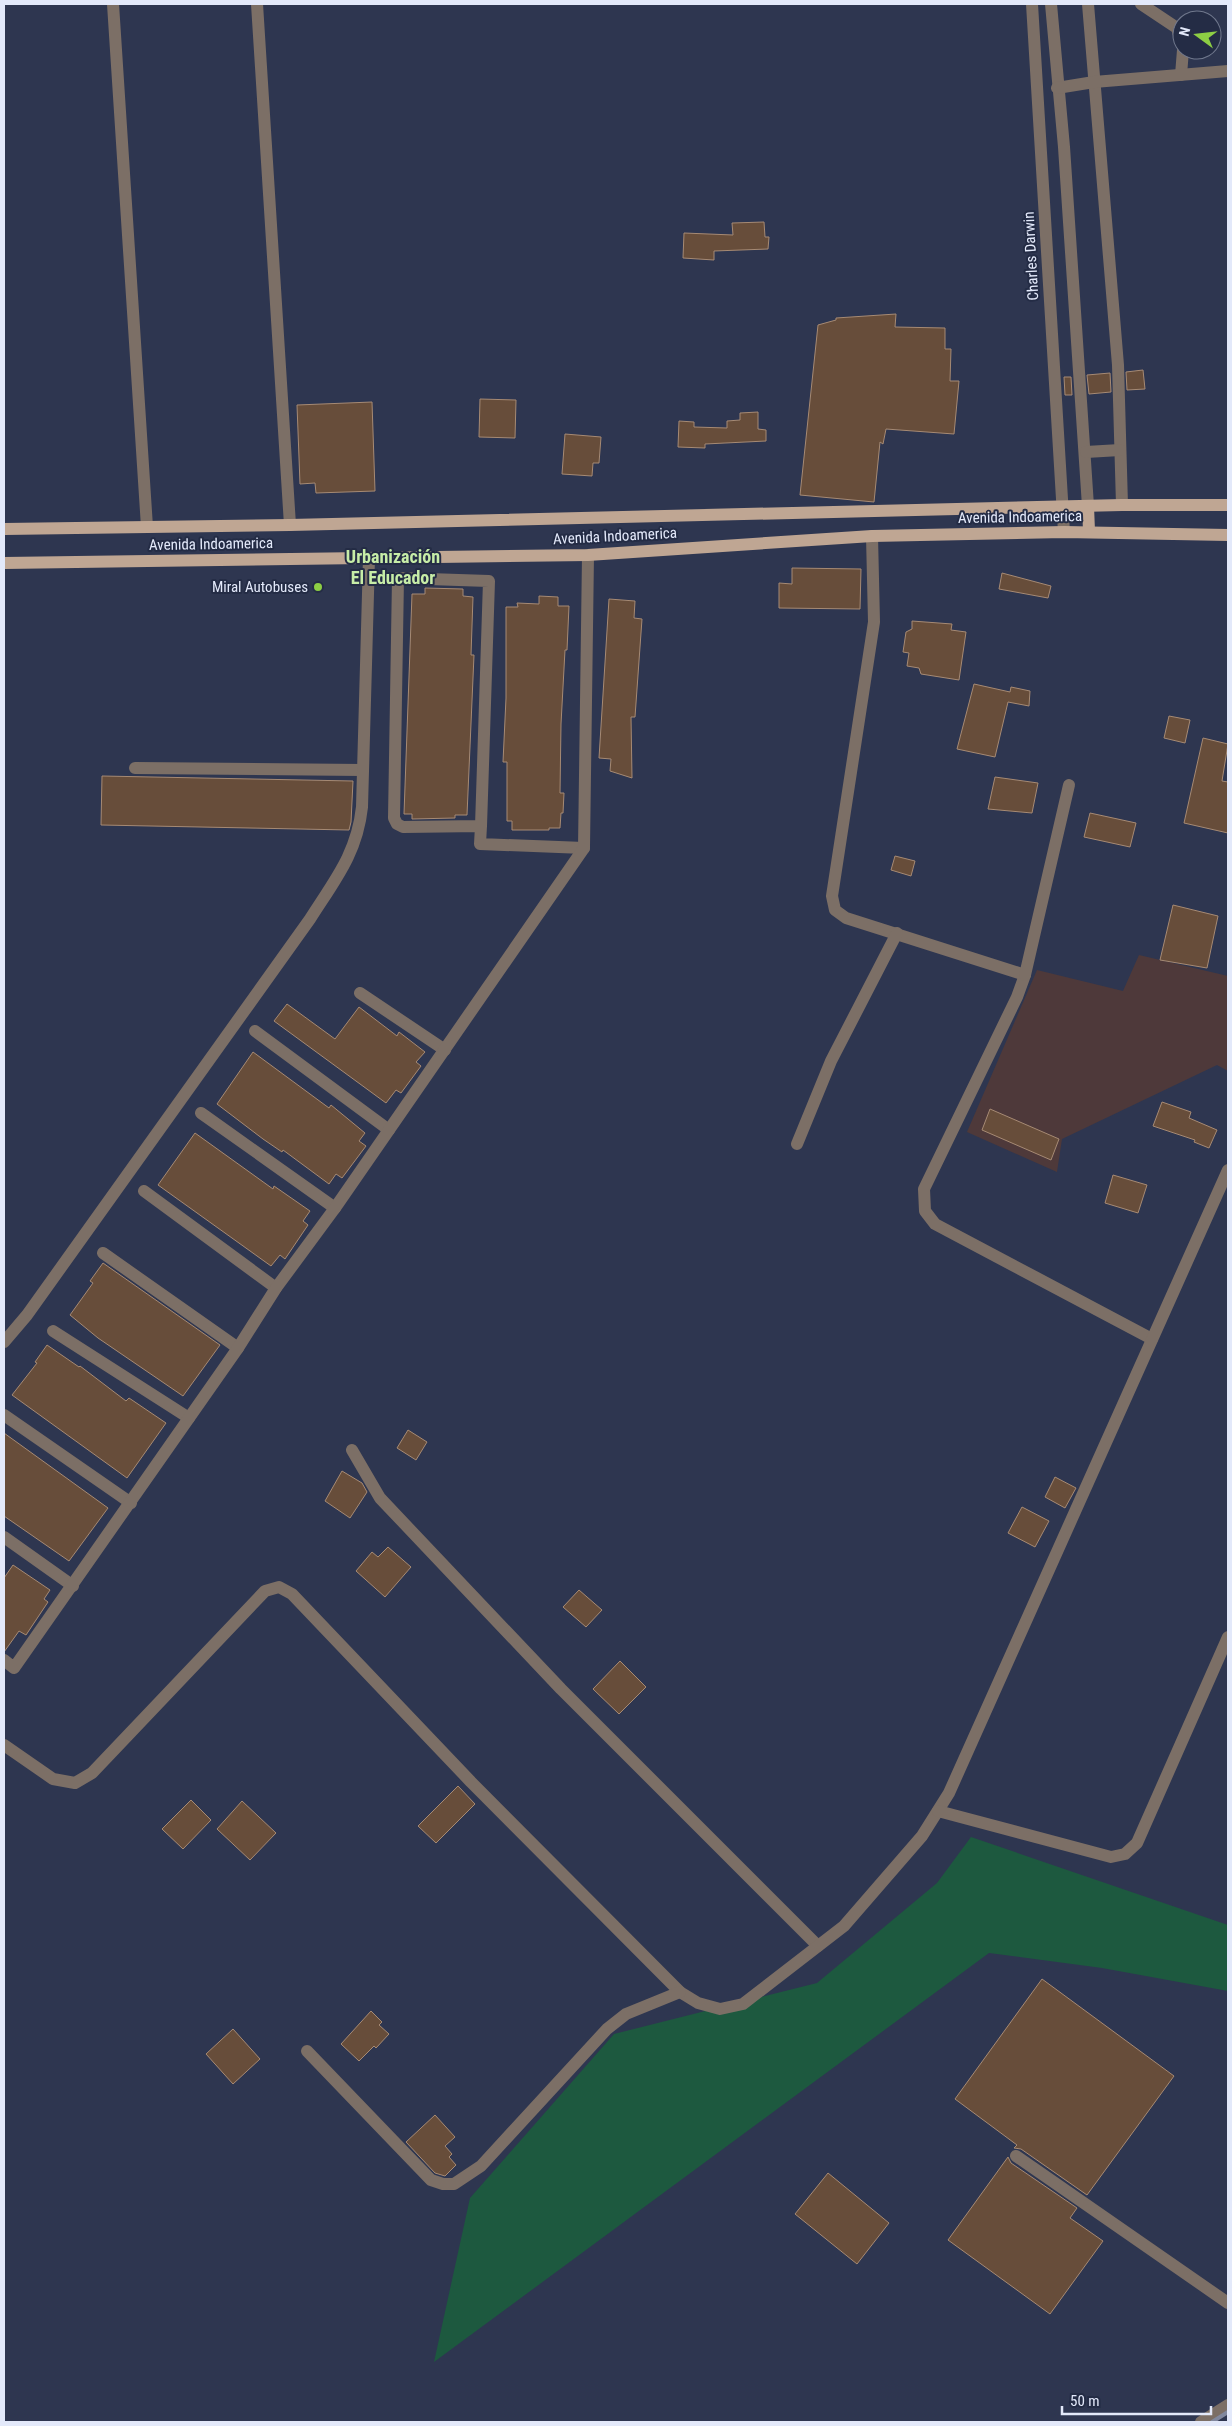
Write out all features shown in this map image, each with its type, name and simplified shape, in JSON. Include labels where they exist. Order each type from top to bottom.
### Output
[{"type":"main road","name":"Avenida Indoamerica","points":[[4,529],[290,525],[1122,505],[1228,505]]},
{"type":"main road","points":[[1088,506],[1089,532]]},
{"type":"main road","name":"Avenida Indoamerica","points":[[4,563],[588,555],[872,536],[1064,532],[1228,535]]},
{"type":"street","points":[[114,4],[147,527]]},
{"type":"street","points":[[257,4],[290,525]]},
{"type":"street","name":"Charles Darwin","points":[[1032,4],[1047,236],[1054,384],[1064,507],[1064,532]]},
{"type":"street","points":[[1051,4],[1057,88],[1064,147],[1086,452],[1088,506]]},
{"type":"street","points":[[1088,4],[1118,365],[1122,505]]},
{"type":"street","points":[[1142,4],[1172,25]]},
{"type":"street","points":[[1181,75],[1182,60]]},
{"type":"street","points":[[1057,88],[1094,82],[1228,71]]},
{"type":"street","points":[[1086,452],[1120,450]]},
{"type":"street","points":[[872,536],[874,622],[832,896],[835,910],[846,918],[1026,975]]},
{"type":"street","points":[[4,1660],[14,1668],[73,1586],[238,1348],[276,1288],[335,1208],[584,848],[588,555]]},
{"type":"street","points":[[4,1342],[27,1315],[310,919],[351,855],[360,821],[369,558]]},
{"type":"street","points":[[481,826],[403,828],[397,824],[394,818],[398,578],[489,582],[481,826],[480,844],[584,848]]},
{"type":"street","points":[[135,768],[363,770]]},
{"type":"street","points":[[1069,785],[1026,975],[924,1189],[925,1210],[934,1224],[1152,1339]]},
{"type":"street","points":[[797,1144],[831,1061],[897,933]]},
{"type":"street","points":[[360,993],[445,1050]]},
{"type":"street","points":[[255,1031],[389,1130]]},
{"type":"street","points":[[201,1114],[335,1208]]},
{"type":"street","points":[[4,1745],[53,1779],[75,1783],[92,1773],[265,1591],[279,1587],[292,1594],[471,1782],[680,1992],[698,2003],[720,2009],[743,2004],[844,1926],[922,1836],[949,1793],[1228,1170]]},
{"type":"street","points":[[144,1191],[276,1288]]},
{"type":"street","points":[[104,1253],[238,1348]]},
{"type":"street","points":[[53,1331],[189,1418]]},
{"type":"street","points":[[4,1415],[131,1503]]},
{"type":"street","points":[[352,1450],[380,1498],[561,1689],[818,1946]]},
{"type":"street","points":[[4,1537],[73,1586]]},
{"type":"street","points":[[938,1811],[1111,1858],[1125,1854],[1137,1842],[1228,1637]]},
{"type":"street","points":[[307,2051],[431,2180],[443,2184],[454,2184],[481,2166],[607,2029],[626,2014],[680,1992]]},
{"type":"street","points":[[1016,2156],[1228,2303]]},
{"type":"street","points":[[1201,2422],[1228,2406]]},
{"type":"shaded area","points":[[1139,955],[1228,976],[1228,1071],[1217,1065],[1062,1139],[1057,1172],[967,1132],[1037,970],[1123,991]]},
{"type":"green space","points":[[971,1837],[1228,1925],[1228,1991],[1102,1968],[989,1953],[434,2362],[470,2198],[614,2034],[817,1983],[937,1883]]},
{"type":"building","points":[[764,222],[765,237],[769,237],[768,249],[714,251],[714,260],[683,258],[684,233],[733,235],[732,223]]},
{"type":"building","points":[[896,314],[895,327],[945,328],[945,349],[951,349],[950,381],[959,381],[954,434],[886,429],[883,444],[880,442],[874,502],[800,495],[818,325],[836,320],[836,318]]},
{"type":"building","points":[[1143,370],[1145,389],[1127,390],[1126,372]]},
{"type":"building","points":[[1110,373],[1111,392],[1089,394],[1087,375]]},
{"type":"building","points":[[1064,377],[1071,377],[1072,395],[1065,395]]},
{"type":"building","points":[[480,399],[516,400],[515,438],[479,437]]},
{"type":"building","points":[[372,402],[375,491],[316,493],[315,483],[300,484],[297,405]]},
{"type":"building","points":[[758,412],[758,429],[766,430],[766,441],[705,444],[705,448],[678,447],[679,421],[694,422],[694,427],[727,428],[727,421],[740,420],[740,413]]},
{"type":"building","points":[[565,434],[601,437],[599,463],[593,463],[592,476],[562,474]]},
{"type":"building","points":[[792,568],[861,569],[860,609],[779,608],[779,583],[792,584]]},
{"type":"building","points":[[1002,573],[1051,586],[1048,598],[999,589]]},
{"type":"building","points":[[425,588],[463,589],[463,596],[473,597],[471,655],[474,655],[467,815],[455,815],[455,818],[412,819],[412,814],[404,814],[412,594],[425,594]]},
{"type":"building","points":[[539,596],[558,597],[558,606],[569,606],[561,724],[560,793],[564,793],[563,813],[561,813],[560,828],[549,828],[549,830],[512,830],[512,821],[507,821],[507,762],[503,762],[506,698],[506,607],[518,607],[517,603],[539,604]]},
{"type":"building","points":[[609,599],[635,601],[634,618],[642,619],[635,717],[631,717],[632,778],[610,771],[611,759],[599,758]]},
{"type":"building","points":[[912,621],[952,624],[951,630],[966,632],[959,680],[921,674],[919,668],[907,666],[909,653],[903,652],[906,632],[912,629]]},
{"type":"building","points":[[974,684],[1010,692],[1011,687],[1030,691],[1029,706],[1008,702],[995,757],[957,749]]},
{"type":"building","points":[[1169,716],[1190,720],[1185,743],[1164,738]]},
{"type":"building","points":[[1203,738],[1228,744],[1222,781],[1228,782],[1228,833],[1184,823]]},
{"type":"building","points":[[102,776],[353,781],[351,822],[349,830],[101,825]]},
{"type":"building","points":[[995,777],[1038,783],[1032,813],[988,809]]},
{"type":"building","points":[[1090,813],[1136,823],[1130,847],[1084,837]]},
{"type":"building","points":[[895,856],[915,861],[911,876],[891,870]]},
{"type":"building","points":[[1173,905],[1218,916],[1207,968],[1160,960]]},
{"type":"building","points":[[287,1004],[335,1039],[359,1007],[397,1036],[399,1032],[425,1052],[416,1062],[421,1066],[401,1093],[396,1090],[386,1103],[274,1021]]},
{"type":"building","points":[[253,1052],[329,1108],[331,1105],[365,1133],[359,1141],[366,1146],[342,1178],[336,1174],[329,1184],[283,1150],[282,1152],[263,1139],[217,1104]]},
{"type":"building","points":[[1162,1102],[1191,1112],[1189,1118],[1217,1130],[1209,1148],[1194,1142],[1195,1140],[1153,1126]]},
{"type":"building","points":[[990,1109],[1059,1139],[1051,1160],[982,1130]]},
{"type":"building","points":[[195,1133],[273,1189],[274,1186],[310,1211],[303,1221],[308,1225],[285,1259],[280,1255],[271,1266],[158,1185]]},
{"type":"building","points":[[1113,1175],[1147,1185],[1138,1213],[1105,1203]]},
{"type":"building","points":[[103,1263],[220,1345],[183,1396],[98,1338],[70,1315],[93,1283],[90,1281]]},
{"type":"building","points":[[47,1345],[80,1366],[126,1401],[129,1398],[166,1423],[127,1478],[12,1395],[37,1363],[35,1362]]},
{"type":"building","points":[[408,1430],[427,1442],[416,1460],[397,1448]]},
{"type":"building","points":[[4,1433],[108,1508],[69,1561],[4,1516]]},
{"type":"building","points":[[342,1471],[362,1483],[367,1492],[350,1518],[325,1501]]},
{"type":"building","points":[[1055,1477],[1076,1488],[1065,1508],[1045,1497]]},
{"type":"building","points":[[1022,1507],[1049,1521],[1035,1547],[1008,1533]]},
{"type":"building","points":[[388,1547],[411,1567],[385,1597],[356,1571],[372,1552],[378,1557]]},
{"type":"building","points":[[13,1565],[50,1590],[44,1599],[48,1602],[26,1635],[19,1631],[4,1652],[4,1578]]},
{"type":"building","points":[[579,1590],[602,1610],[586,1627],[563,1607]]},
{"type":"building","points":[[620,1661],[646,1687],[619,1714],[593,1689]]},
{"type":"building","points":[[458,1786],[475,1804],[436,1843],[418,1826]]},
{"type":"building","points":[[191,1800],[211,1820],[183,1849],[162,1829]]},
{"type":"building","points":[[242,1801],[276,1833],[250,1860],[217,1829]]},
{"type":"building","points":[[1042,1979],[1174,2076],[1087,2195],[1021,2149],[1014,2148],[1017,2145],[955,2099]]},
{"type":"building","points":[[371,2011],[382,2022],[379,2025],[389,2034],[376,2048],[374,2046],[359,2061],[341,2044]]},
{"type":"building","points":[[233,2029],[260,2059],[233,2084],[206,2054]]},
{"type":"building","points":[[435,2115],[455,2137],[445,2146],[452,2154],[449,2157],[456,2165],[445,2176],[435,2173],[406,2142]]},
{"type":"building","points":[[1008,2157],[1011,2163],[1077,2208],[1070,2218],[1103,2241],[1050,2314],[948,2240]]},
{"type":"building","points":[[828,2173],[889,2223],[857,2264],[795,2214]]},
{"type":"railway","points":[[1212,2422],[1228,2412]]},
{"type":"place","name":"Miral Autobuses","points":[[318,587]]},
{"type":"district","name":"Urbanización El Educador","points":[[393,567]]}]
